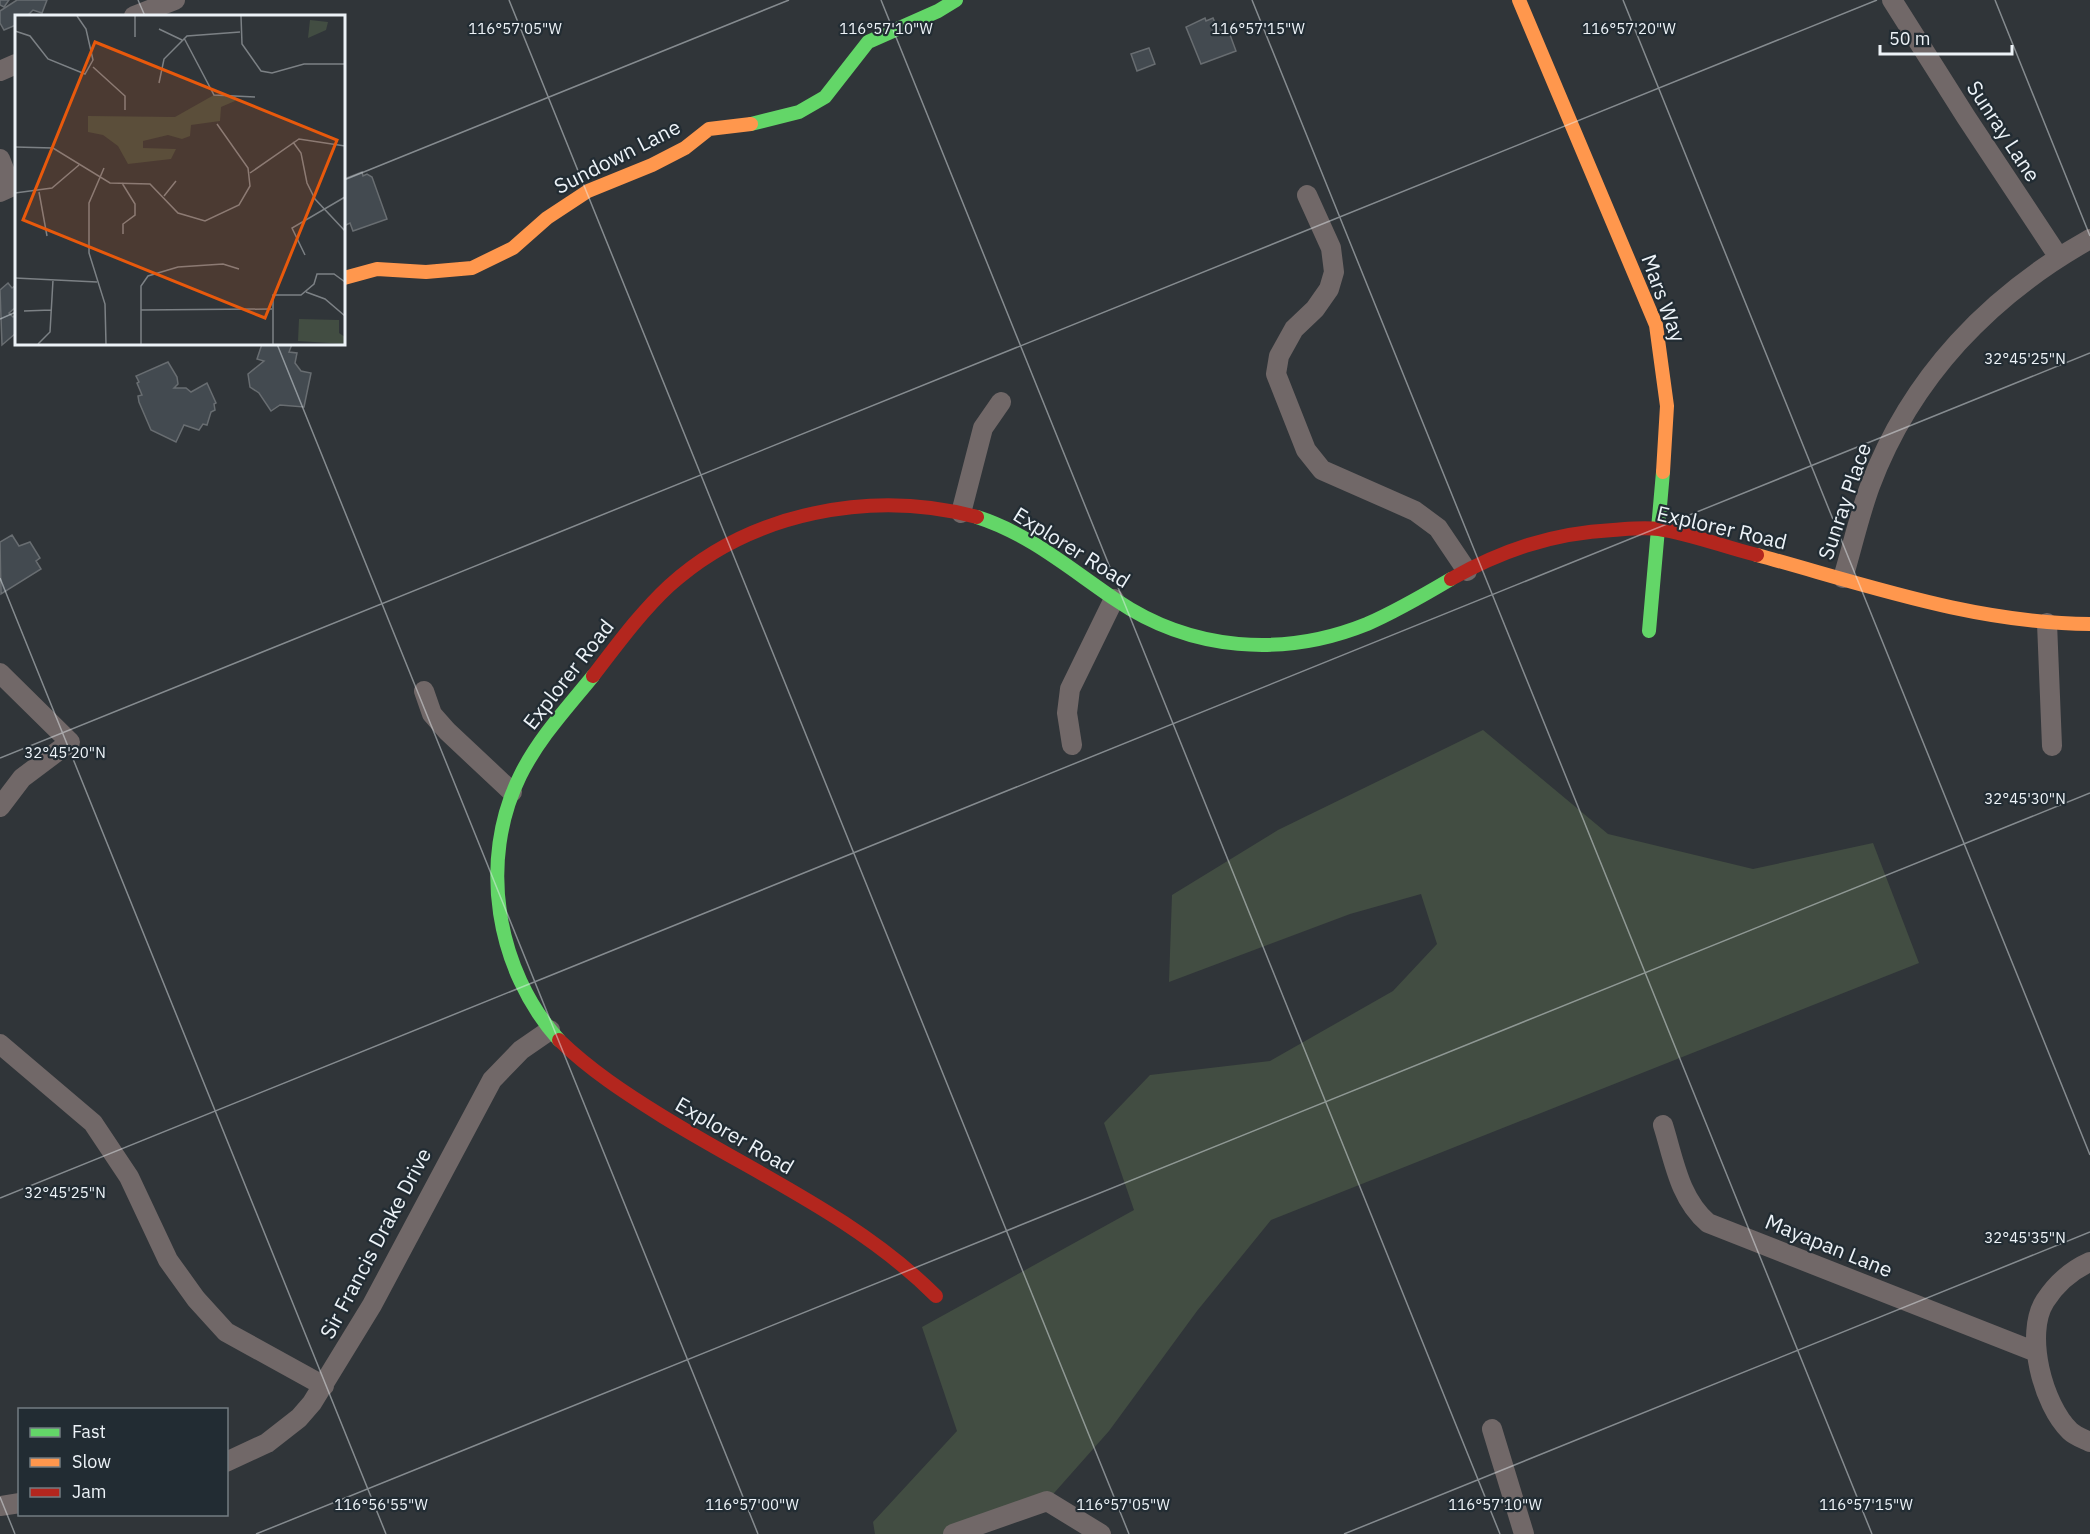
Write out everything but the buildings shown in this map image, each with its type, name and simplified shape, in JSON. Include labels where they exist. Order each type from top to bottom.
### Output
[{"type":"street","points":[[136,15],[174,0]]},
{"type":"street","name":"Sundown Lane","points":[[345,278],[377,269],[426,272],[472,268],[513,248],[547,218],[588,191],[685,148],[710,129],[765,123],[799,112],[825,97],[868,42],[938,11],[956,0]]},
{"type":"street","name":"Mars Way","points":[[1519,0],[1656,325],[1664,363],[1668,417],[1649,631]]},
{"type":"street","name":"Sunray Lane","points":[[1892,0],[2058,256]]},
{"type":"street","points":[[0,71],[15,64]]},
{"type":"street","points":[[0,159],[11,188],[0,192]]},
{"type":"street","points":[[1307,195],[1331,248],[1334,272],[1329,289],[1315,309],[1294,329],[1280,357],[1276,374],[1306,450],[1322,470],[1415,512],[1438,528],[1467,571]]},
{"type":"street","name":"Sunray Place","points":[[1843,578],[1869,488],[1880,461],[1922,386],[1939,363],[1982,315],[2006,294],[2058,256],[2090,239]]},
{"type":"street","points":[[961,513],[983,428],[1001,402]]},
{"type":"street","name":"Explorer Road","points":[[936,1296],[912,1271],[868,1235],[704,1142],[613,1086],[579,1060],[550,1030],[518,977],[503,930],[499,897],[499,856],[512,792],[531,757],[632,625],[668,587],[713,554],[772,525],[846,507],[904,505],[961,513],[1001,525],[1027,538],[1114,599],[1173,632],[1225,643],[1279,644],[1306,641],[1358,627],[1382,617],[1510,550],[1555,535],[1658,529],[1902,596],[2004,618],[2090,624]]},
{"type":"street","points":[[1072,745],[1067,713],[1070,689],[1114,599]]},
{"type":"street","points":[[2047,622],[2052,746]]},
{"type":"street","points":[[0,673],[70,742],[22,778],[0,807]]},
{"type":"street","points":[[424,691],[432,714],[512,792]]},
{"type":"street","name":"Sir Francis Drake Drive","points":[[228,1461],[250,1453],[284,1432],[299,1418],[324,1386],[372,1305],[492,1080],[521,1050],[550,1030]]},
{"type":"street","points":[[0,1044],[93,1123],[129,1177],[168,1260],[196,1299],[226,1332],[324,1386]]},
{"type":"street","name":"Mayapan Lane","points":[[1663,1125],[1684,1193],[1692,1209],[1708,1223],[2036,1352]]},
{"type":"street","points":[[2090,1262],[2071,1272],[2044,1302],[2034,1343],[2048,1398],[2070,1432],[2090,1442]]},
{"type":"street","points":[[1492,1428],[1524,1534]]},
{"type":"street","points":[[953,1534],[1047,1501],[1101,1534]]},
{"type":"street","points":[[0,1506],[18,1503]]},
{"type":"green space","points":[[1483,730],[1608,834],[1753,869],[1873,843],[1919,963],[1271,1220],[1197,1311],[1109,1431],[1047,1501],[954,1534],[875,1534],[873,1522],[957,1431],[922,1327],[1134,1210],[1104,1123],[1150,1075],[1270,1061],[1393,991],[1437,944],[1421,894],[1350,914],[1169,982],[1172,895],[1278,830]]},
{"type":"traffic: fast","points":[[751,124],[799,112],[825,97],[868,42],[938,11],[956,0]]},
{"type":"traffic: fast","points":[[1649,631],[1663,472]]},
{"type":"traffic: fast","points":[[977,517],[1032,543],[1145,617],[1175,630],[1206,639],[1238,644],[1270,645],[1303,642],[1335,635],[1378,619],[1451,579]]},
{"type":"traffic: fast","points":[[559,1040],[538,1012],[520,981],[508,948],[500,914],[497,878],[500,843],[507,809],[527,762],[593,676]]},
{"type":"traffic: slow","points":[[1519,0],[1656,325],[1667,406],[1663,472]]},
{"type":"traffic: slow","points":[[345,278],[377,269],[426,272],[472,268],[513,248],[547,218],[588,191],[652,165],[685,148],[709,129],[751,124]]},
{"type":"traffic: slow","points":[[1757,555],[1880,590],[1963,610],[2047,622],[2090,624]]},
{"type":"traffic: jam","points":[[593,676],[639,618],[669,586],[701,561],[737,540],[774,524],[814,513],[855,507],[896,506],[937,509],[977,517]]},
{"type":"traffic: jam","points":[[1451,579],[1490,560],[1529,545],[1570,535],[1613,530],[1659,529],[1757,555]]},
{"type":"traffic: jam","points":[[559,1040],[621,1090],[697,1137],[804,1198],[873,1243],[906,1268],[936,1296]]}]
